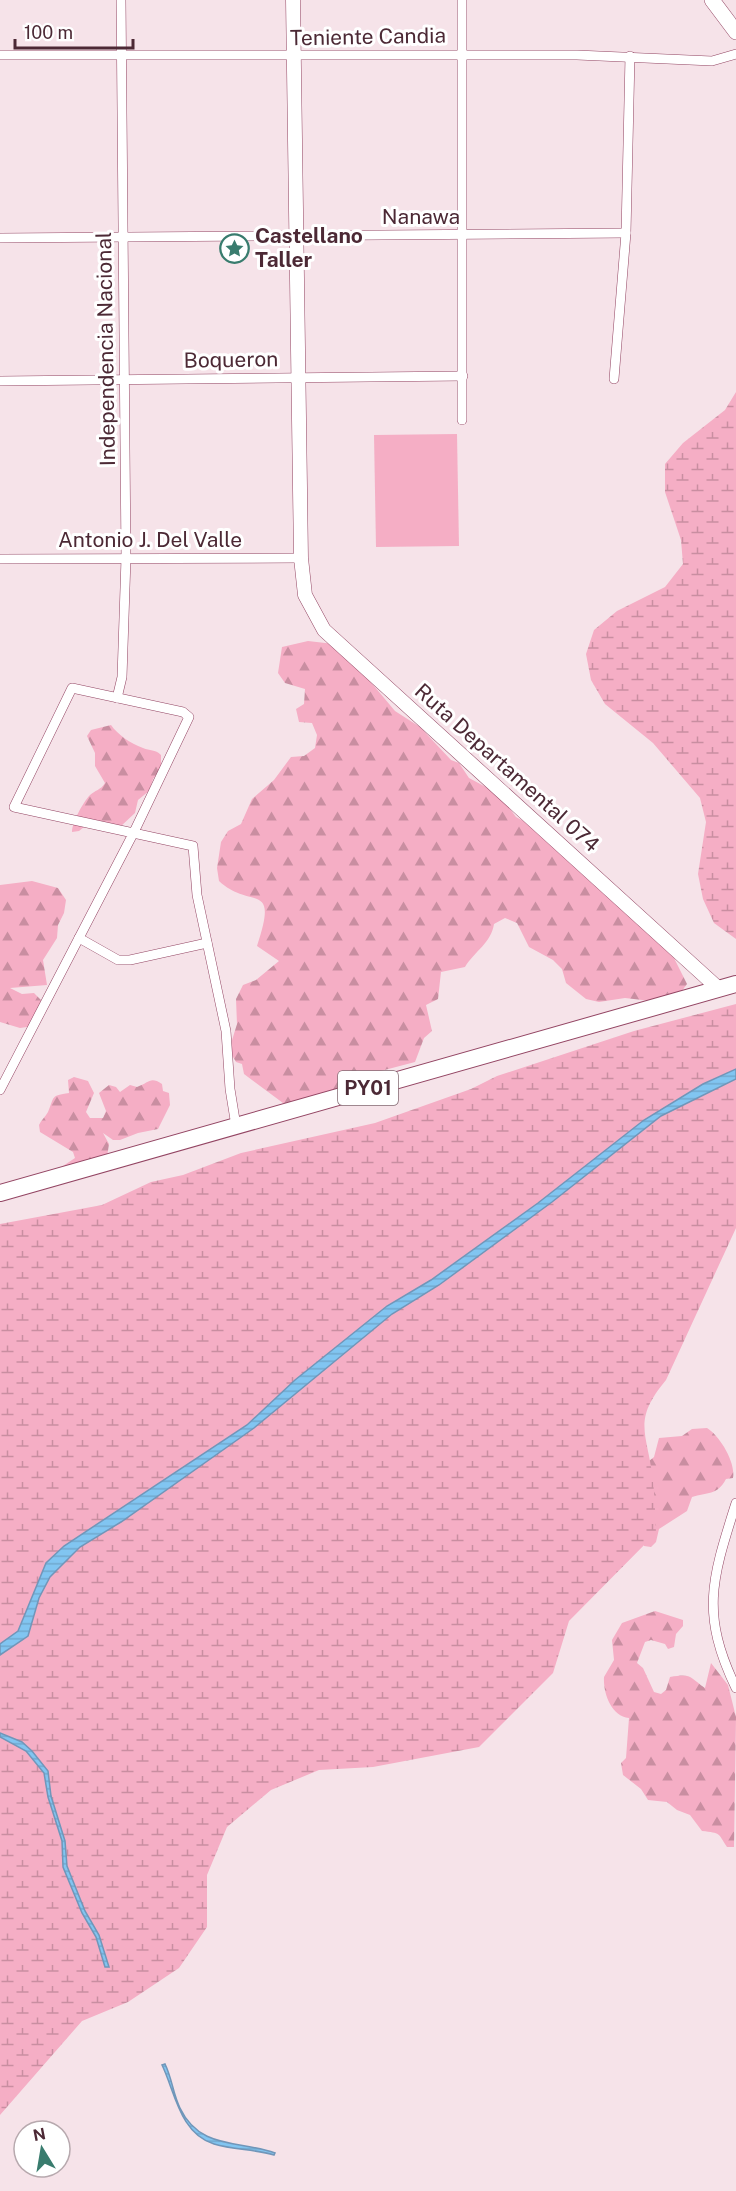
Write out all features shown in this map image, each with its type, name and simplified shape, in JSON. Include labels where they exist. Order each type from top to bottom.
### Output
[{"type":"highway","name":"PY01","points":[[0,1193],[736,984]]},
{"type":"main road","points":[[712,0],[736,32]]},
{"type":"street","name":"Independencia Nacional","points":[[117,698],[122,677],[126,558],[121,0]]},
{"type":"street","name":"Ruta Departamental 074","points":[[293,0],[301,558],[305,595],[324,630],[719,989]]},
{"type":"street","points":[[462,0],[464,235],[462,420]]},
{"type":"street","name":"Teniente Candia","points":[[0,56],[294,57],[463,54],[630,56],[712,61],[736,54]]},
{"type":"street","points":[[614,379],[626,233],[630,56]]},
{"type":"street","name":"Nanawa","points":[[0,238],[626,233]]},
{"type":"street","name":"Boqueron","points":[[0,381],[463,376]]},
{"type":"street","name":"Antonio J. Del Valle","points":[[0,559],[301,558]]},
{"type":"street","points":[[0,1090],[134,832],[189,717],[183,712],[72,688],[14,807],[134,832],[193,846],[197,895],[226,1031],[230,1089],[237,1126]]},
{"type":"street","points":[[79,938],[118,960],[130,960],[207,942]]},
{"type":"street","points":[[736,1503],[720,1552],[712,1601],[713,1623],[719,1647],[736,1688]]},
{"type":"green space","points":[[736,392],[736,939],[714,923],[703,899],[698,874],[706,822],[700,798],[653,743],[605,704],[591,680],[586,654],[594,630],[617,611],[665,587],[683,564],[681,540],[665,492],[665,464],[683,443],[725,410]]},
{"type":"green space","points":[[457,434],[459,546],[376,547],[374,435]]},
{"type":"green space","points":[[308,641],[334,644],[395,711],[420,727],[451,760],[459,763],[469,778],[499,794],[516,817],[533,826],[592,883],[627,906],[674,958],[687,984],[679,995],[651,1001],[625,998],[599,1002],[586,999],[566,983],[562,969],[553,960],[529,947],[517,923],[505,918],[494,924],[486,942],[465,967],[441,972],[438,999],[426,1005],[432,1031],[424,1038],[415,1062],[377,1072],[367,1081],[324,1102],[283,1103],[244,1074],[242,1064],[236,1062],[229,1050],[237,1024],[236,999],[243,985],[256,980],[279,961],[257,946],[265,912],[263,904],[231,890],[219,881],[217,868],[221,842],[228,831],[241,824],[252,799],[274,780],[291,757],[304,756],[315,748],[317,735],[312,723],[299,722],[296,709],[304,704],[305,689],[285,683],[278,673],[282,647]]},
{"type":"green space","points":[[111,725],[129,741],[159,753],[161,768],[153,779],[149,791],[138,800],[135,813],[120,827],[89,823],[79,831],[72,832],[84,803],[105,783],[95,766],[95,753],[87,736],[91,730]]},
{"type":"green space","points":[[32,881],[58,888],[66,900],[64,913],[58,925],[57,938],[43,960],[47,985],[10,988],[22,994],[34,993],[44,1003],[34,1026],[20,1028],[0,1022],[0,885]]},
{"type":"green space","points":[[736,1004],[736,1228],[666,1380],[655,1394],[645,1418],[644,1428],[654,1487],[656,1533],[569,1621],[553,1673],[479,1747],[373,1767],[319,1770],[271,1790],[227,1827],[207,1875],[207,1927],[179,1968],[128,2002],[82,2021],[0,2115],[0,1224],[102,1205],[151,1182],[183,1175],[241,1153],[375,1123],[471,1089],[497,1076],[634,1031]]},
{"type":"green space","points":[[74,1077],[88,1081],[94,1093],[86,1112],[90,1118],[103,1118],[106,1111],[99,1093],[109,1085],[116,1087],[120,1092],[130,1085],[137,1087],[155,1081],[162,1084],[163,1091],[169,1093],[170,1105],[158,1129],[120,1140],[113,1140],[103,1133],[109,1144],[107,1157],[65,1172],[63,1166],[75,1158],[73,1152],[40,1132],[39,1125],[54,1098],[69,1093],[68,1080]]},
{"type":"green space","points":[[707,1428],[726,1450],[732,1464],[733,1478],[726,1479],[715,1491],[692,1497],[687,1511],[659,1529],[656,1542],[651,1547],[644,1546],[639,1469],[654,1457],[659,1438],[682,1436],[692,1429]]},
{"type":"green space","points":[[655,1611],[683,1620],[683,1626],[676,1634],[674,1647],[668,1649],[665,1644],[651,1640],[645,1642],[637,1663],[643,1668],[654,1692],[661,1694],[666,1690],[670,1677],[682,1675],[690,1677],[705,1688],[711,1663],[728,1685],[736,1717],[734,1847],[727,1847],[716,1833],[702,1831],[690,1815],[677,1810],[667,1802],[648,1800],[641,1789],[623,1775],[621,1763],[626,1758],[629,1718],[617,1713],[609,1703],[604,1677],[614,1660],[612,1640],[622,1623]]},
{"type":"water","points":[[736,1069],[736,1079],[661,1116],[552,1202],[439,1285],[392,1314],[254,1428],[121,1522],[80,1547],[50,1577],[39,1598],[28,1636],[0,1655],[0,1644],[18,1631],[46,1563],[64,1546],[247,1425],[295,1380],[387,1306],[431,1280],[538,1203],[644,1120],[703,1084]]},
{"type":"water","points":[[0,1733],[22,1742],[48,1771],[51,1796],[65,1841],[67,1866],[85,1911],[99,1935],[109,1967],[105,1967],[96,1937],[82,1913],[63,1867],[62,1841],[48,1797],[44,1773],[26,1751],[0,1737]]},
{"type":"water","points":[[165,2064],[180,2108],[198,2131],[209,2137],[261,2149],[275,2153],[274,2155],[214,2144],[193,2131],[180,2111],[162,2065]]},
{"type":"place","name":"Castellano Taller","points":[[234,248]]}]
